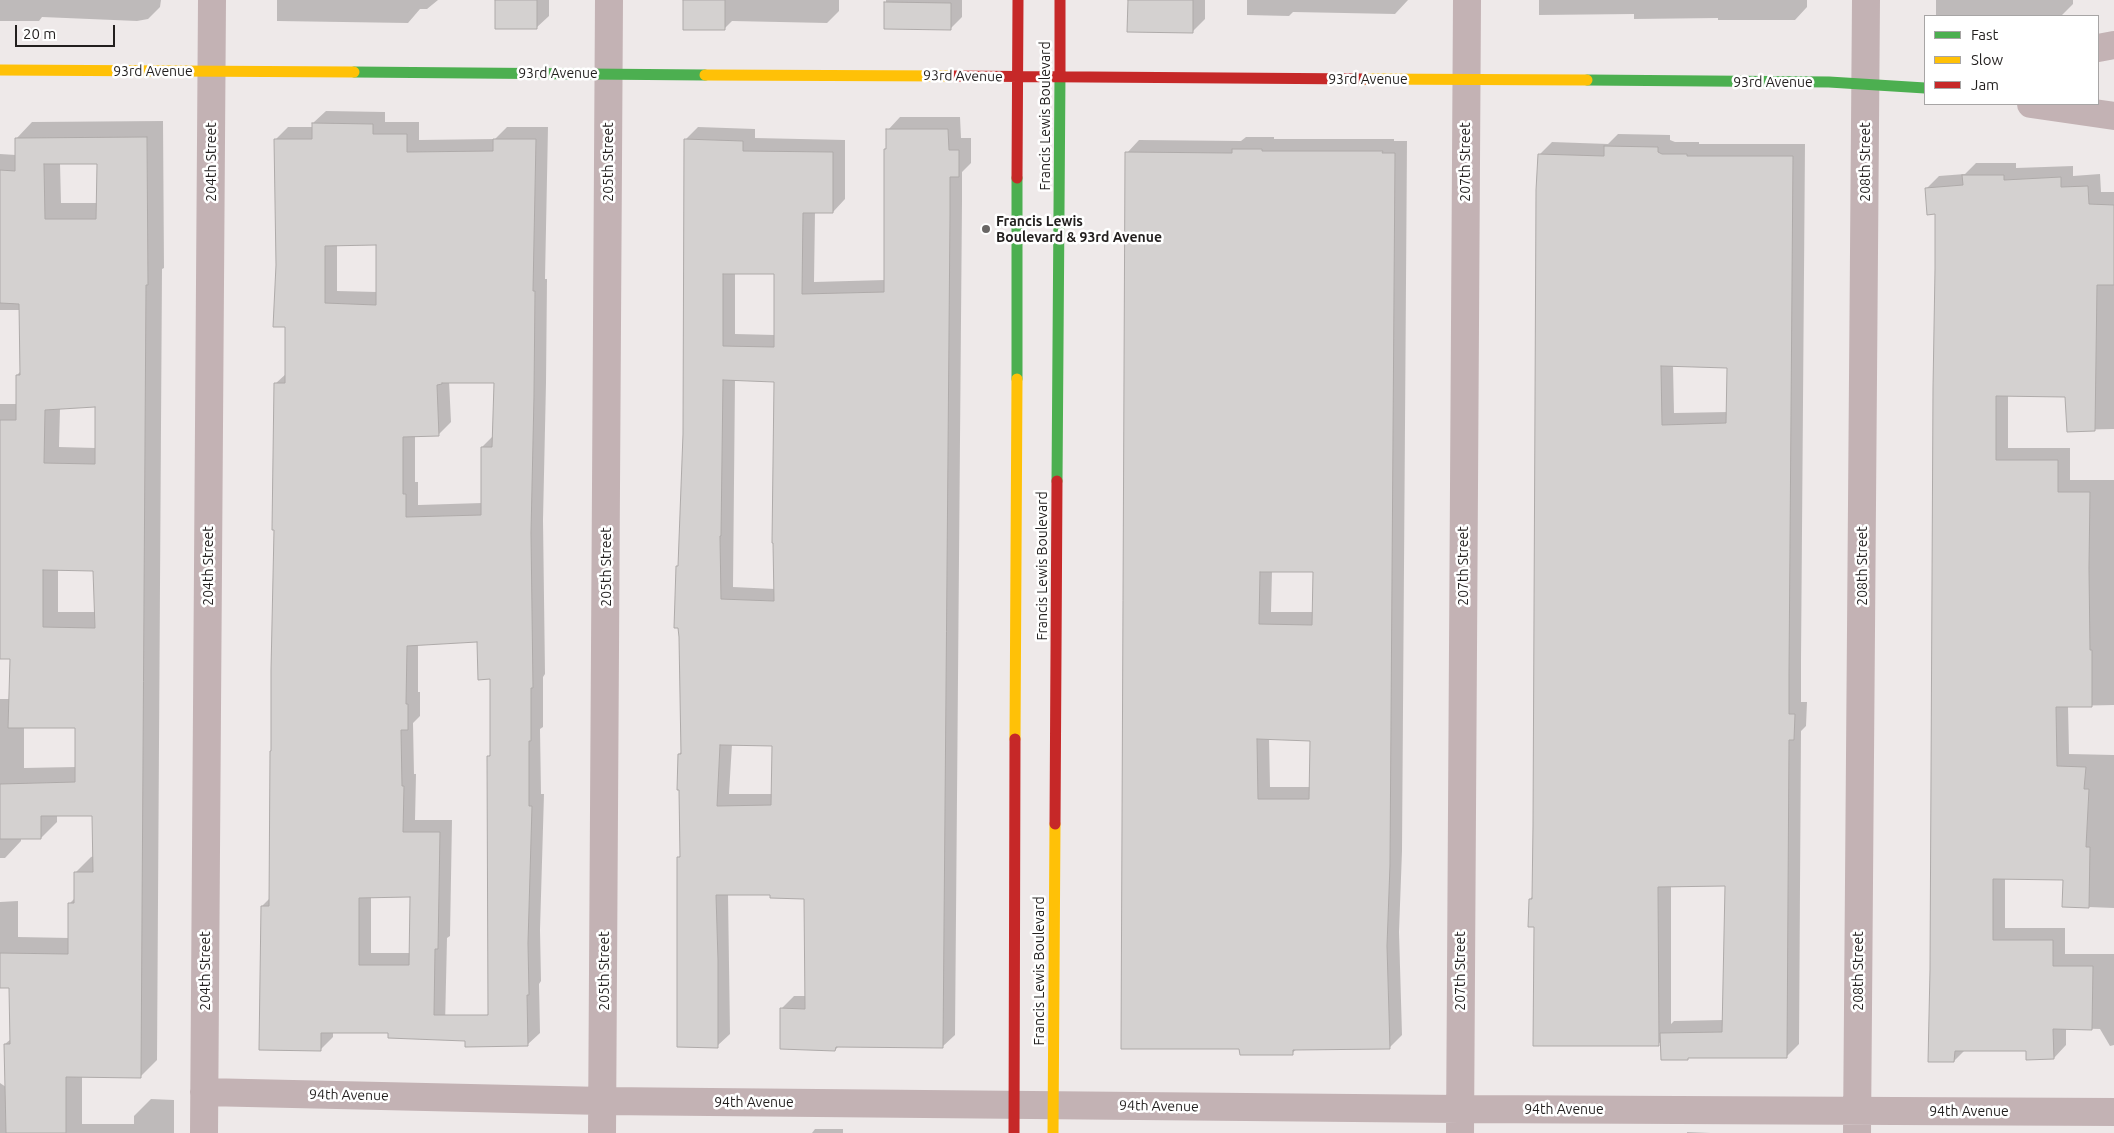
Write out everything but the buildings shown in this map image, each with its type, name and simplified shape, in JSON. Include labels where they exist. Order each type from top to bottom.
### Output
[{"type":"main road","name":"Francis Lewis Boulevard","points":[[1014,1133],[1018,0]]},
{"type":"main road","name":"Francis Lewis Boulevard","points":[[1053,1133],[1060,0]]},
{"type":"main road","name":"93rd Avenue","points":[[0,70],[1865,83],[1918,85]]},
{"type":"street","name":"204th Street","points":[[204,1133],[212,0]]},
{"type":"street","name":"205th Street","points":[[602,1133],[609,0]]},
{"type":"street","name":"207th Street","points":[[1460,1121],[1467,0]]},
{"type":"street","name":"208th Street","points":[[1857,1122],[1866,0]]},
{"type":"street","points":[[2099,48],[2114,45]]},
{"type":"street","points":[[2038,105],[2114,116]]},
{"type":"street","name":"94th Avenue","points":[[204,1092],[603,1101],[1054,1104],[1460,1121],[1857,1122],[2114,1112]]},
{"type":"traffic: fast","points":[[354,72],[705,75]]},
{"type":"traffic: fast","points":[[1057,481],[1060,73]]},
{"type":"traffic: fast","points":[[1587,80],[1829,82],[1924,88]]},
{"type":"traffic: fast","points":[[1017,178],[1017,379]]},
{"type":"traffic: slow","points":[[0,70],[354,72]]},
{"type":"traffic: slow","points":[[705,75],[951,76]]},
{"type":"traffic: slow","points":[[1365,79],[1587,80]]},
{"type":"traffic: slow","points":[[1015,739],[1017,379]]},
{"type":"traffic: slow","points":[[1053,1133],[1055,824]]},
{"type":"traffic: jam","points":[[1017,178],[1018,0]]},
{"type":"traffic: jam","points":[[1060,0],[1060,73]]},
{"type":"traffic: jam","points":[[951,76],[1365,79]]},
{"type":"traffic: jam","points":[[1055,824],[1057,481]]},
{"type":"traffic: jam","points":[[1014,1133],[1015,739]]},
{"type":"place","name":"Francis Lewis Boulevard & 93rd Avenue","points":[[986,229]]}]
